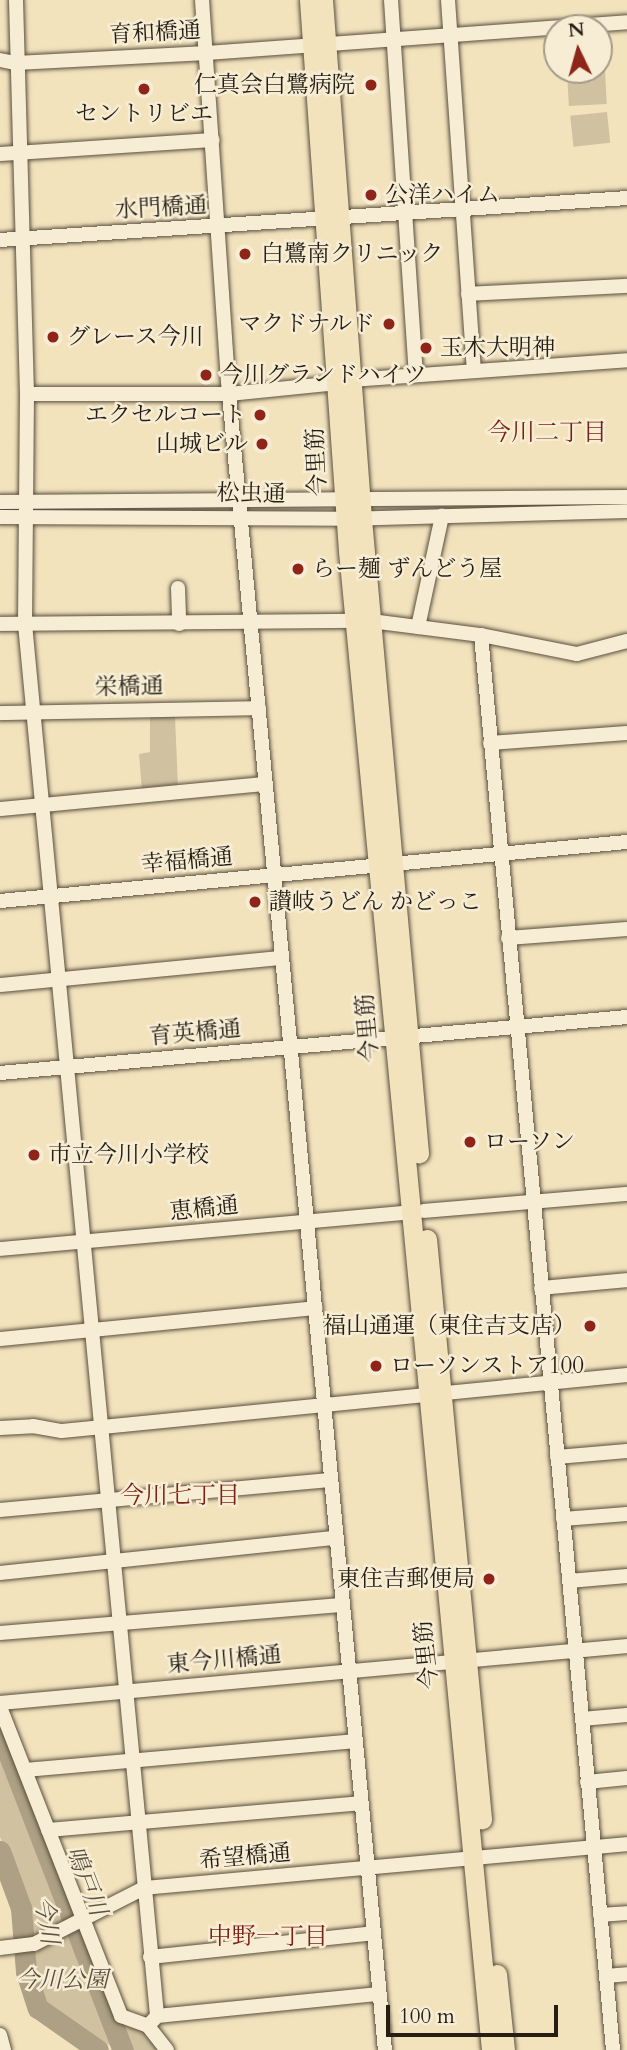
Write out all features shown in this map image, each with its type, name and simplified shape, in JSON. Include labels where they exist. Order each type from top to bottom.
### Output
[{"type":"main road","name":"今里筋","points":[[309,0],[319,43],[353,510],[400,1039],[479,1861],[491,2050]]},
{"type":"main road","name":"今里筋","points":[[319,43],[323,0]]},
{"type":"main road","name":"今里筋","points":[[479,1861],[505,2050]]},
{"type":"street","points":[[16,0],[27,394],[25,624],[44,805],[56,980],[120,1624],[150,1957],[152,2021],[167,2050]]},
{"type":"street","points":[[202,0],[239,508],[385,2050]]},
{"type":"street","points":[[391,0],[416,375]]},
{"type":"street","points":[[448,0],[474,368]]},
{"type":"street","name":"育和橋通","points":[[0,60],[16,63],[207,53],[394,36],[627,22]]},
{"type":"street","points":[[0,154],[213,139]]},
{"type":"street","name":"水門橋通","points":[[0,240],[627,198]]},
{"type":"street","points":[[468,294],[627,286]]},
{"type":"street","points":[[27,394],[229,394],[474,368],[627,360]]},
{"type":"street","name":"松虫通","points":[[353,510],[627,496]]},
{"type":"street","name":"松虫通","points":[[0,502],[28,510]]},
{"type":"street","name":"松虫通","points":[[0,517],[28,510],[239,508],[353,510],[442,516],[627,511]]},
{"type":"street","points":[[418,627],[442,516]]},
{"type":"street","points":[[178,588],[179,624]]},
{"type":"street","points":[[0,624],[363,621],[481,635],[577,654],[627,641]]},
{"type":"street","points":[[481,635],[613,2050]]},
{"type":"street","name":"栄橋通","points":[[0,713],[259,708]]},
{"type":"street","points":[[490,743],[627,733]]},
{"type":"street","points":[[0,809],[265,785]]},
{"type":"street","name":"幸福橋通","points":[[0,901],[627,842]]},
{"type":"street","points":[[508,938],[627,929]]},
{"type":"street","points":[[0,985],[281,958]]},
{"type":"street","name":"育英橋通","points":[[0,1073],[627,1017]]},
{"type":"street","name":"恵橋通","points":[[0,1249],[627,1194]]},
{"type":"street","points":[[541,1288],[627,1280]]},
{"type":"street","points":[[0,1339],[315,1308]]},
{"type":"street","points":[[0,1428],[33,1426],[62,1431],[99,1424],[324,1406],[627,1375]]},
{"type":"street","points":[[557,1457],[627,1451]]},
{"type":"street","points":[[0,1510],[108,1498],[330,1480]]},
{"type":"street","points":[[563,1519],[627,1514]]},
{"type":"street","points":[[0,1573],[335,1538]]},
{"type":"street","points":[[569,1581],[627,1576]]},
{"type":"street","points":[[0,1633],[341,1605]]},
{"type":"street","name":"東今川橋通","points":[[0,1705],[126,1691],[627,1646]]},
{"type":"street","points":[[0,1705],[48,1830],[76,1922],[121,2016],[152,2021],[379,1994]]},
{"type":"street","points":[[582,1719],[627,1715]]},
{"type":"street","points":[[25,1770],[354,1741]]},
{"type":"street","points":[[587,1782],[627,1778]]},
{"type":"street","points":[[48,1830],[138,1825],[360,1803]]},
{"type":"street","name":"希望橋通","points":[[0,1948],[27,1945],[144,1888],[479,1861],[627,1844]]},
{"type":"street","points":[[600,1915],[627,1913]]},
{"type":"street","points":[[150,1957],[373,1933]]},
{"type":"street","points":[[606,1976],[627,1974]]},
{"type":"street","points":[[0,2035],[4,2050]]},
{"type":"green space","points":[[568,84],[606,84],[607,104],[569,106]]},
{"type":"green space","points":[[607,112],[610,143],[573,147],[570,116]]},
{"type":"green space","points":[[150,715],[175,716],[178,787],[142,790],[139,754],[150,752]]},
{"type":"green space","name":"今川公園","points":[[0,1746],[105,2021],[115,2018],[146,2032],[159,2050],[123,2050],[77,2033],[50,2013],[38,1993],[25,1899],[0,1837]]},
{"type":"waterway","name":"鳴戸川","points":[[0,1732],[123,2050]]},
{"type":"waterway","name":"今川","points":[[0,1851],[21,1908],[26,1972],[38,2008],[98,2050]]},
{"type":"place","name":"仁真会白鷺病院","points":[[371,85]]},
{"type":"place","name":"セントリビエ","points":[[144,89]]},
{"type":"place","name":"公洋ハイム","points":[[371,195]]},
{"type":"place","name":"白鷺南クリニック","points":[[245,254]]},
{"type":"place","name":"マクドナルド","points":[[389,324]]},
{"type":"place","name":"グレース今川","points":[[53,337]]},
{"type":"place","name":"玉木大明神","points":[[426,348]]},
{"type":"place","name":"今川グランドハイツ","points":[[206,375]]},
{"type":"place","name":"エクセルコート","points":[[260,415]]},
{"type":"place","name":"山城ビル","points":[[262,444]]},
{"type":"place","name":"らー麺 ずんどう屋","points":[[298,569]]},
{"type":"place","name":"讃岐うどん かどっこ","points":[[255,902]]},
{"type":"place","name":"ローソン","points":[[470,1142]]},
{"type":"place","name":"市立今川小学校","points":[[34,1155]]},
{"type":"place","name":"福山通運（東住吉支店）","points":[[590,1326]]},
{"type":"place","name":"ローソンストア100","points":[[376,1366]]},
{"type":"place","name":"東住吉郵便局","points":[[489,1579]]},
{"type":"district","name":"今川二丁目","points":[[547,433]]},
{"type":"district","name":"今川七丁目","points":[[180,1496]]},
{"type":"district","name":"中野一丁目","points":[[268,1937]]}]
